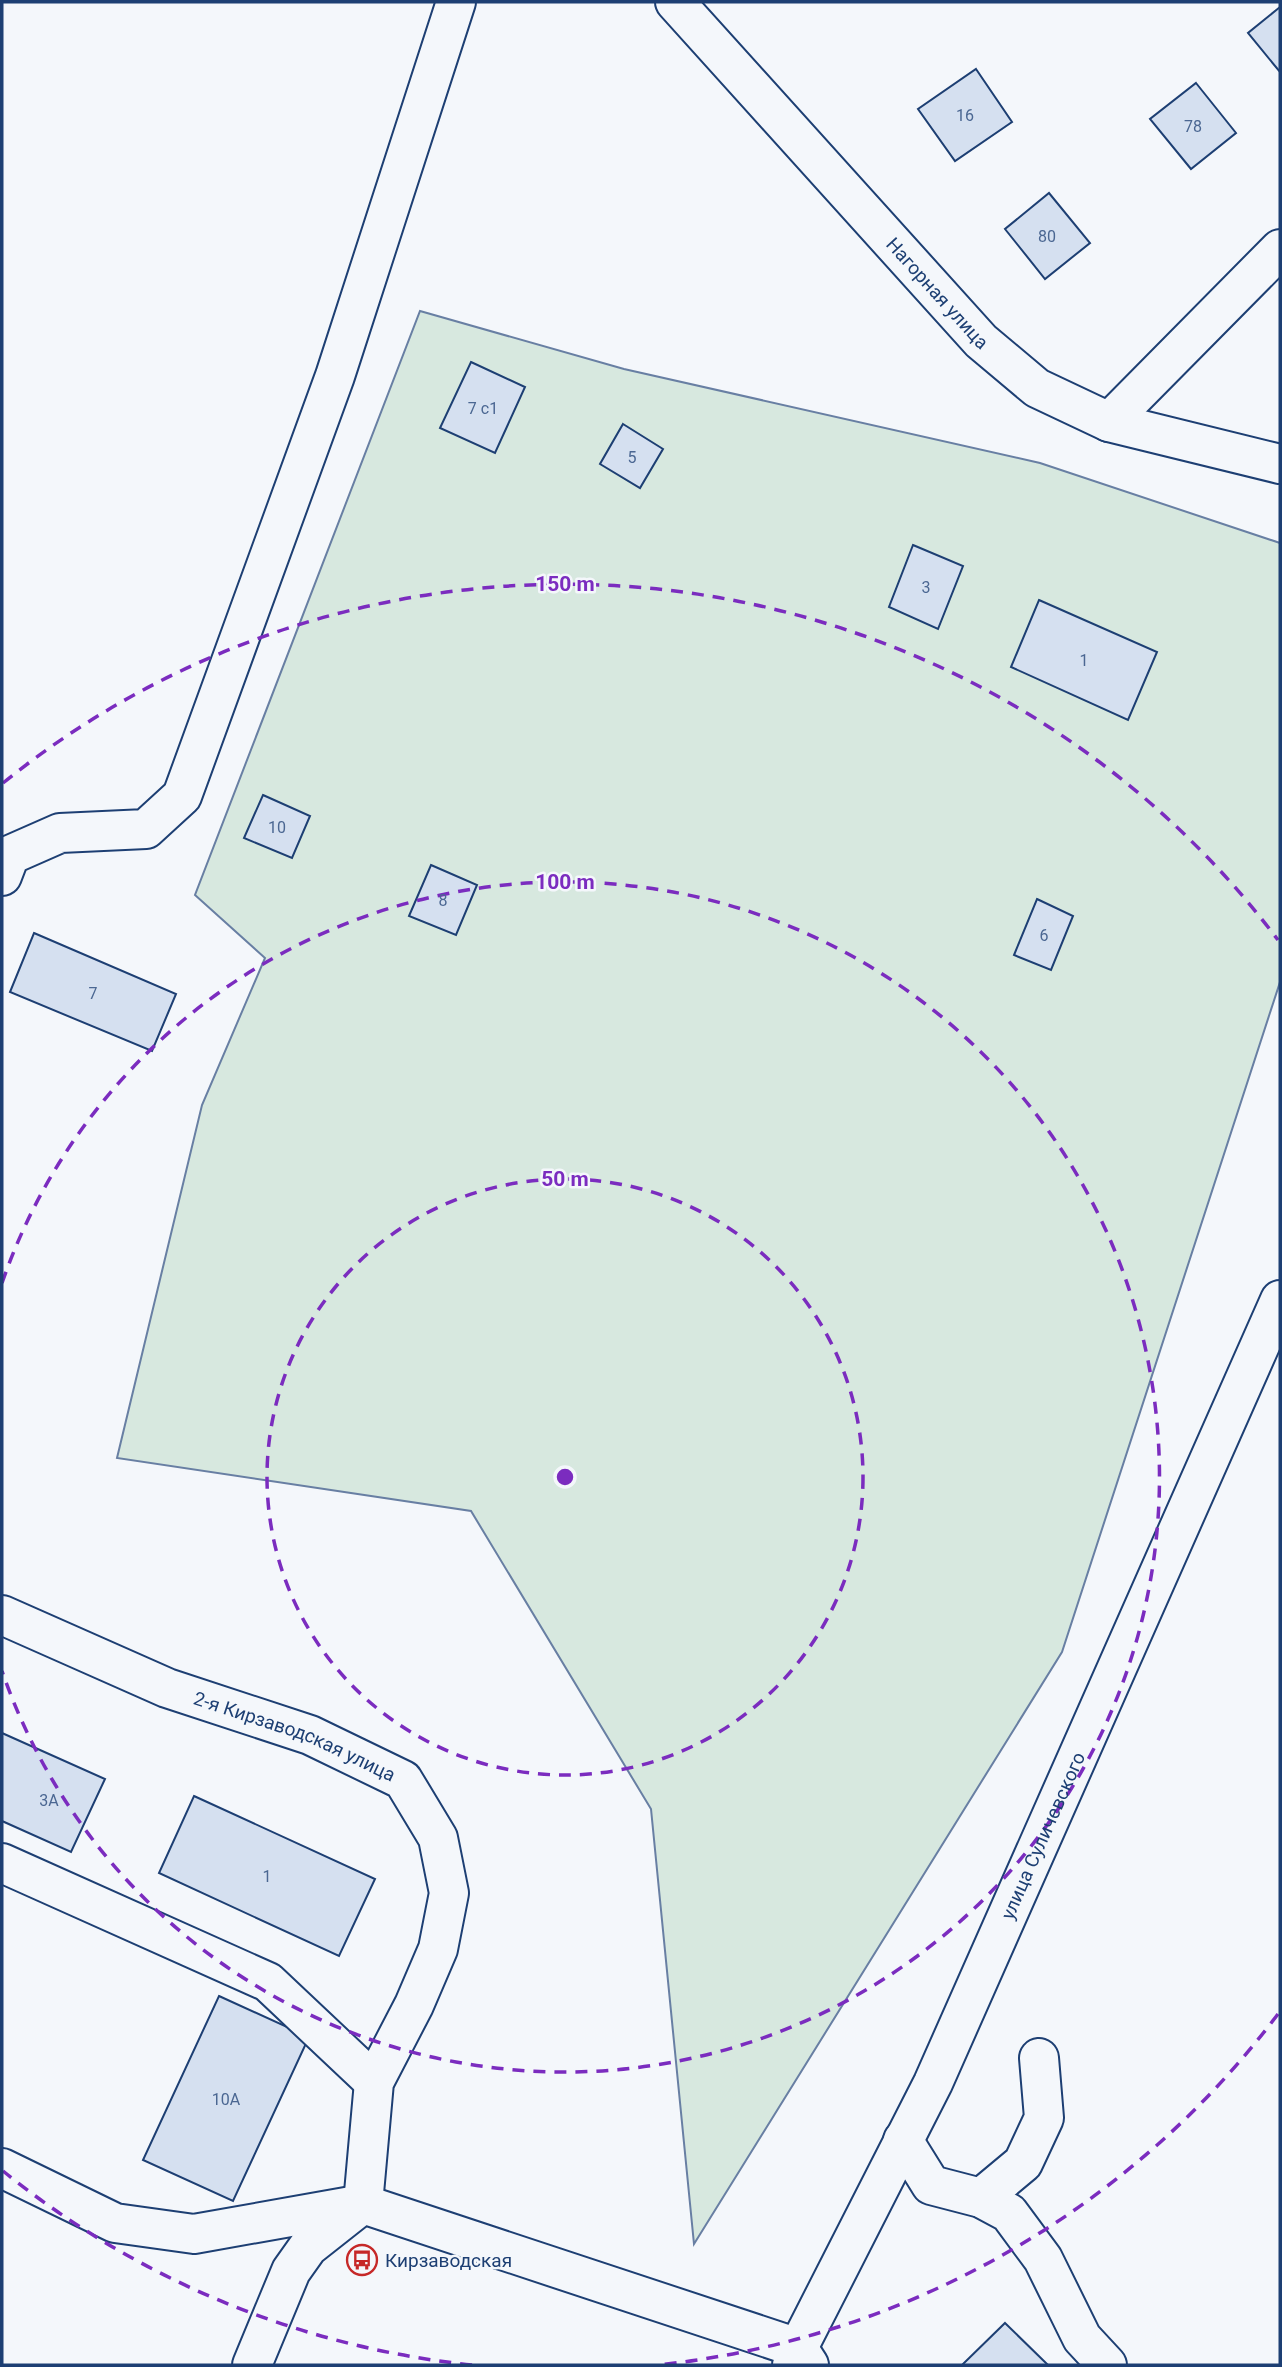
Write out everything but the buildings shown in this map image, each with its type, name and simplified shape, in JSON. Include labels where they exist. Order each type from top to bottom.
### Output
[{"type":"street","points":[[5,860],[60,833],[145,828],[182,796],[335,376],[456,2]]},
{"type":"street","name":"Нагорная улица","points":[[675,2],[981,341],[1037,388],[1109,422],[1280,464]]},
{"type":"street","points":[[1109,422],[1280,249]]},
{"type":"street","name":"улица Суличевского","points":[[800,2360],[903,2140],[933,2083],[1280,1300]]},
{"type":"street","name":"2-я Кирзаводская улица","points":[[2,1615],[167,1688],[310,1735],[403,1780],[438,1838],[449,1893],[438,1949],[414,2005],[374,2082],[363,2204]]},
{"type":"street","points":[[2,1863],[268,1982],[374,2082]]},
{"type":"street","points":[[981,2198],[1023,2163],[1044,2118],[1039,2058]]},
{"type":"street","points":[[903,2140],[931,2185],[981,2198],[1009,2213],[1043,2259],[1082,2338],[1107,2365]]},
{"type":"street","points":[[2,2168],[115,2223],[194,2234],[363,2204],[800,2360]]},
{"type":"street","points":[[252,2365],[291,2271],[309,2246],[363,2204]]},
{"type":"shaded area","points":[[420,311],[624,369],[1040,463],[1280,543],[1280,982],[1062,1652],[694,2244],[651,1809],[471,1511],[117,1458],[202,1105],[265,958],[195,895]]},
{"type":"place","name":"Кирзаводская","points":[[362,2260]]}]
